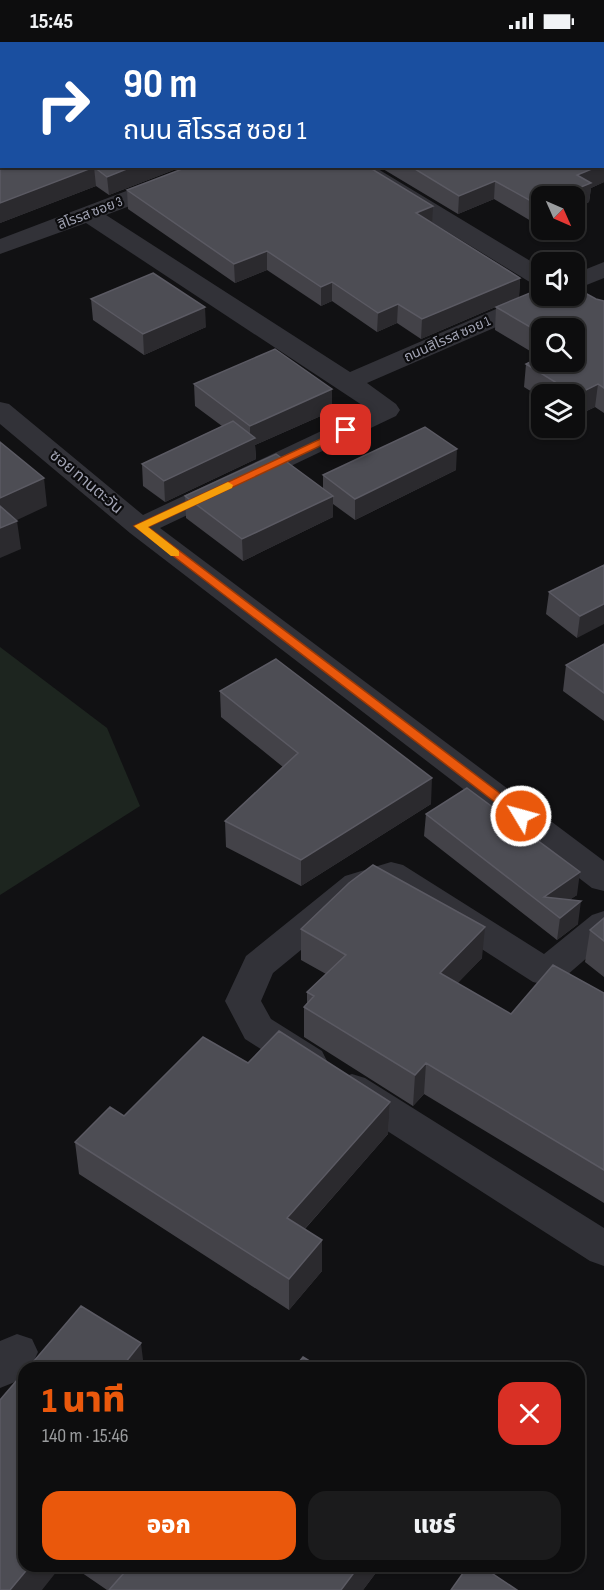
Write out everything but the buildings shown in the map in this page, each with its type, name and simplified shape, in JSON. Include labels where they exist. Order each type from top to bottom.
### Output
[{"type":"street","name":"สิโรรส ซอย 3","points":[[0,247],[209,168]]},
{"type":"street","points":[[359,168],[531,272]]},
{"type":"street","points":[[88,214],[348,382],[387,411],[140,526]]},
{"type":"street","points":[[585,278],[604,269]]},
{"type":"street","name":"ถนนสิโรรส ซอย 1","points":[[348,382],[531,303]]},
{"type":"street","name":"ซอย ทานตะวัน","points":[[0,411],[140,526],[604,879]]},
{"type":"street","points":[[604,924],[546,972],[391,874],[357,885],[259,965],[243,1001],[258,1029],[604,1249]]},
{"type":"shaded area","points":[[0,647],[107,728],[140,806],[0,895]]},
{"type":"slow traffic","points":[[175,554],[140,526],[228,485]]},
{"type":"route","points":[[346,430],[140,526],[521,816]]}]
